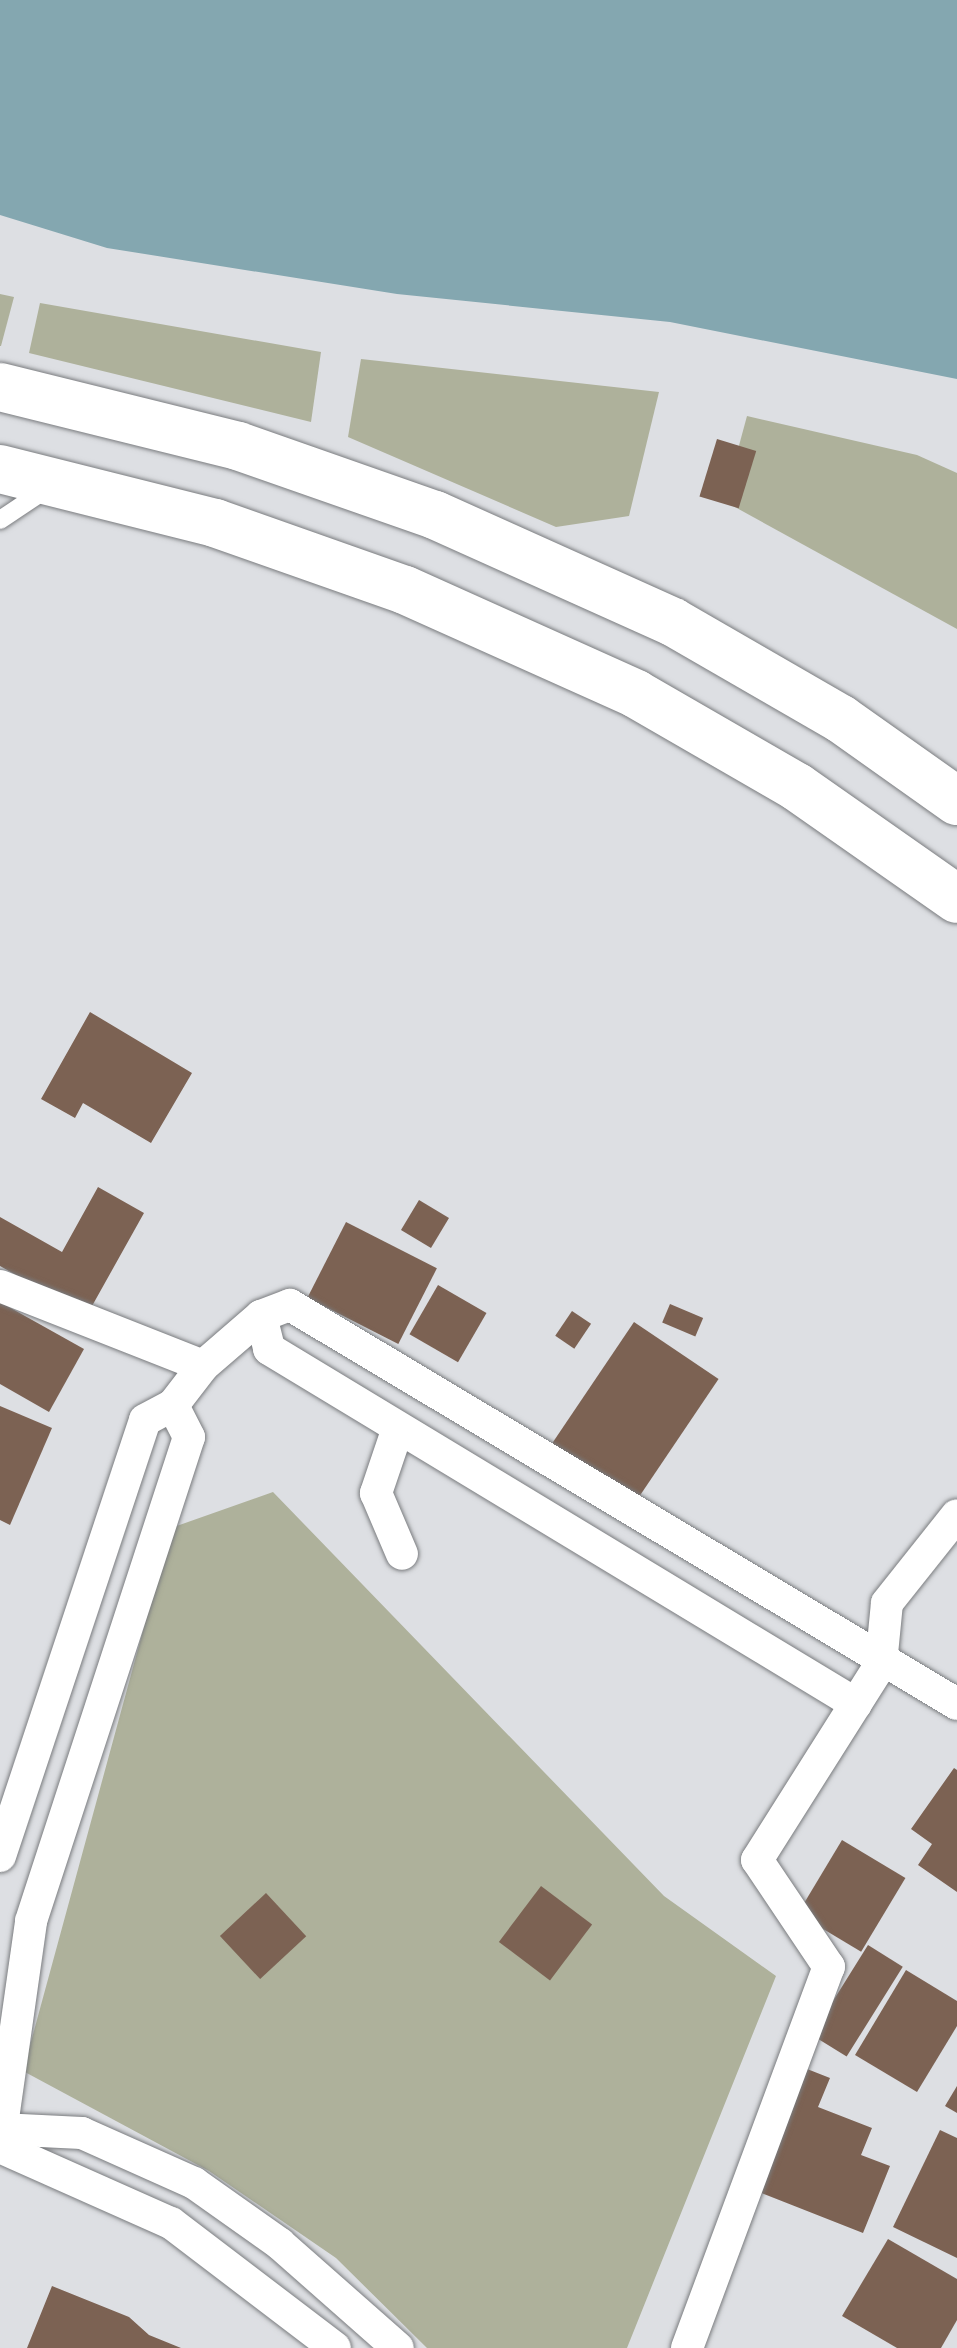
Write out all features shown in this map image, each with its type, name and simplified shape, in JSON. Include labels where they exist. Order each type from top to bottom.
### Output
[{"type":"street","points":[[0,386],[238,446],[435,515],[673,622],[841,720],[957,802]]},
{"type":"street","points":[[0,469],[214,522],[405,590],[636,694],[798,787],[957,899]]},
{"type":"street","points":[[0,1286],[203,1366]]},
{"type":"street","points":[[0,1856],[145,1420],[174,1405],[203,1366],[261,1316],[290,1305],[882,1664],[957,1704]]},
{"type":"street","points":[[261,1316],[269,1349],[856,1704]]},
{"type":"street","points":[[0,2136],[30,1921],[189,1437],[174,1405]]},
{"type":"street","points":[[398,1428],[376,1493],[402,1554]]},
{"type":"street","points":[[823,1628],[860,1625],[887,1603],[957,1515]]},
{"type":"street","points":[[687,2348],[829,1966],[758,1860],[882,1664],[887,1603]]},
{"type":"street","points":[[0,2136],[82,2133],[194,2183],[280,2244],[398,2348]]},
{"type":"street","points":[[0,2136],[171,2223],[335,2348]]},
{"type":"lane","points":[[0,520],[55,483]]},
{"type":"green space","points":[[0,294],[14,297],[1,346],[0,346]]},
{"type":"green space","points":[[40,303],[321,352],[311,422],[29,353]]},
{"type":"green space","points":[[361,359],[659,392],[629,516],[556,527],[348,437]]},
{"type":"green space","points":[[747,416],[917,455],[957,473],[957,629],[724,501]]},
{"type":"green space","points":[[273,1492],[664,1896],[776,1976],[627,2348],[427,2348],[336,2258],[209,2171],[23,2071],[171,1528]]},
{"type":"water","points":[[0,0],[957,0],[957,379],[670,322],[397,294],[107,248],[0,215]]},
{"type":"building","points":[[717,439],[756,451],[739,508],[699,496]]},
{"type":"building","points":[[90,1012],[192,1073],[151,1143],[83,1103],[75,1118],[41,1099]]},
{"type":"building","points":[[98,1187],[144,1213],[87,1315],[0,1266],[0,1217],[62,1252]]},
{"type":"building","points":[[419,1200],[449,1218],[431,1248],[401,1230]]},
{"type":"building","points":[[346,1222],[437,1268],[398,1344],[307,1298]]},
{"type":"building","points":[[438,1285],[486,1313],[458,1362],[410,1334]]},
{"type":"building","points":[[0,1302],[84,1349],[49,1412],[0,1384]]},
{"type":"building","points":[[670,1304],[703,1318],[695,1336],[662,1322]]},
{"type":"building","points":[[572,1311],[591,1324],[574,1349],[555,1336]]},
{"type":"building","points":[[634,1322],[719,1379],[635,1503],[551,1446]]},
{"type":"building","points":[[0,1406],[52,1428],[10,1525],[0,1520]]},
{"type":"building","points":[[954,1768],[957,1892],[918,1865],[932,1844],[911,1829]]},
{"type":"building","points":[[842,1840],[905,1878],[861,1952],[798,1914]]},
{"type":"building","points":[[541,1886],[592,1925],[550,1980],[499,1942]]},
{"type":"building","points":[[266,1893],[306,1936],[260,1979],[220,1936]]},
{"type":"building","points":[[868,1945],[903,1967],[847,2057],[812,2035]]},
{"type":"building","points":[[906,1970],[957,2001],[957,2026],[917,2092],[855,2055]]},
{"type":"building","points":[[802,2067],[830,2078],[818,2107],[872,2128],[861,2155],[890,2166],[863,2233],[754,2190]]},
{"type":"building","points":[[957,2086],[957,2113],[945,2106]]},
{"type":"building","points":[[940,2130],[957,2138],[957,2258],[893,2227]]},
{"type":"building","points":[[888,2239],[957,2279],[957,2320],[941,2348],[897,2348],[842,2316]]},
{"type":"building","points":[[52,2286],[129,2317],[149,2335],[181,2348],[27,2348]]}]
